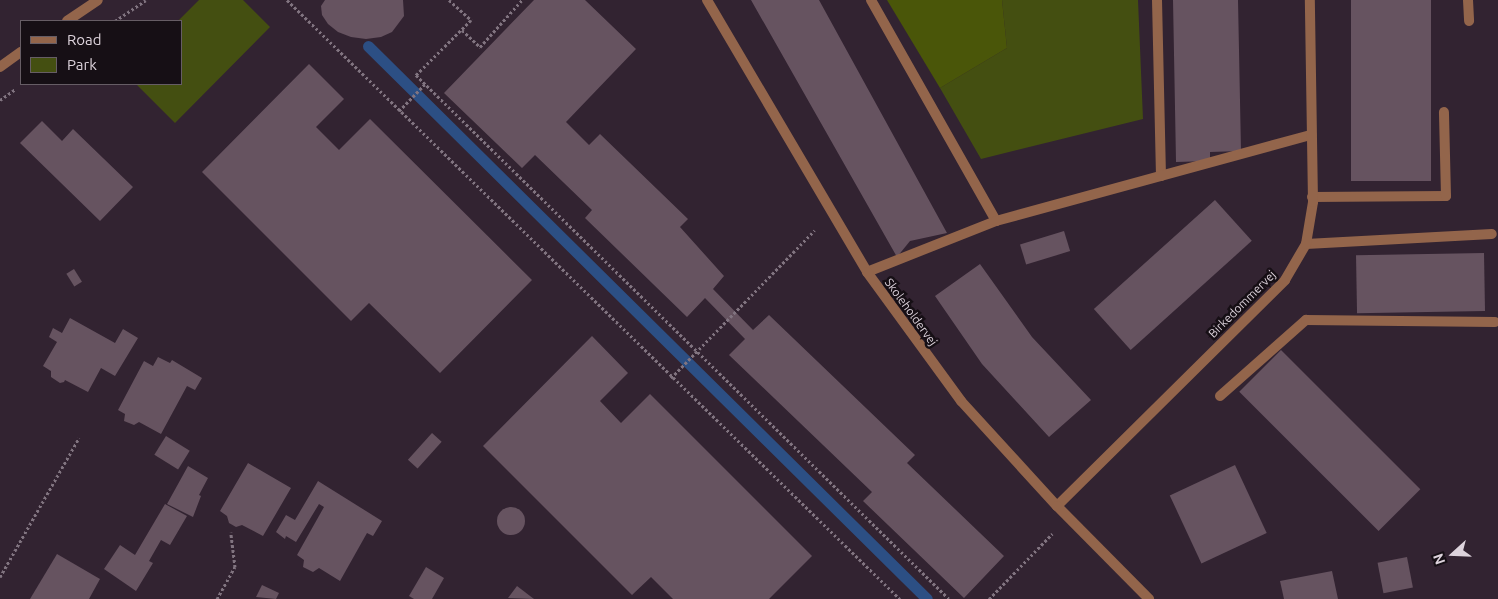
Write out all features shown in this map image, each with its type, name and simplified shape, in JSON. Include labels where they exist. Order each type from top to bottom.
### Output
[{"type":"street","points":[[68,20],[98,0]]},
{"type":"street","name":"Skoleholdervej","points":[[707,0],[867,272],[961,401],[1068,518],[1149,599]]},
{"type":"street","points":[[872,0],[996,221]]},
{"type":"street","points":[[1157,0],[1161,176]]},
{"type":"street","name":"Birkedommervej","points":[[1057,506],[1285,280],[1306,244],[1312,197],[1310,0]]},
{"type":"street","points":[[1468,0],[1469,21]]},
{"type":"street","points":[[0,67],[20,53]]},
{"type":"street","points":[[1312,197],[1446,196],[1444,112]]},
{"type":"street","points":[[867,272],[996,221],[1311,135]]},
{"type":"street","points":[[1306,244],[1492,234]]},
{"type":"street","points":[[1220,396],[1306,320],[1495,322]]},
{"type":"path","points":[[116,20],[146,0]]},
{"type":"path","points":[[287,0],[671,378],[900,599]]},
{"type":"path","points":[[448,0],[471,20],[416,75],[697,349],[949,599]]},
{"type":"path","points":[[462,30],[480,47],[522,0]]},
{"type":"path","points":[[399,111],[425,84]]},
{"type":"path","points":[[0,100],[22,85]]},
{"type":"path","points":[[671,378],[697,349],[833,212]]},
{"type":"path","points":[[0,577],[79,438]]},
{"type":"path","points":[[989,599],[1068,518]]},
{"type":"path","points":[[217,599],[235,566],[231,532]]},
{"type":"green space","points":[[199,0],[243,0],[270,27],[175,123],[137,85],[182,85],[182,20],[179,20]]},
{"type":"green space","points":[[887,0],[1002,0],[1007,48],[940,88]]},
{"type":"green space","points":[[1002,0],[1138,0],[1143,119],[981,159],[940,88],[1007,48]]},
{"type":"building","points":[[325,0],[403,0],[404,16],[392,32],[381,37],[366,39],[351,37],[338,32],[328,24],[322,15],[321,6]]},
{"type":"building","points":[[534,0],[585,0],[636,49],[566,122],[589,145],[600,134],[688,219],[680,227],[724,276],[713,289],[753,330],[769,315],[915,455],[907,463],[1004,556],[964,598],[863,501],[872,492],[729,355],[745,339],[705,298],[687,317],[585,218],[592,210],[535,155],[522,168],[444,93]]},
{"type":"building","points":[[751,0],[819,0],[947,233],[910,241],[897,257]]},
{"type":"building","points":[[1173,0],[1238,0],[1241,151],[1210,152],[1210,161],[1176,162]]},
{"type":"building","points":[[1351,0],[1431,0],[1431,181],[1351,181]]},
{"type":"building","points":[[309,64],[344,99],[316,127],[339,150],[370,119],[532,280],[440,373],[369,303],[351,321],[202,172]]},
{"type":"building","points":[[42,121],[62,141],[73,129],[133,187],[100,221],[20,143]]},
{"type":"building","points":[[1215,200],[1252,241],[1131,350],[1094,309]]},
{"type":"building","points":[[1064,231],[1070,251],[1026,265],[1020,244]]},
{"type":"building","points":[[1484,253],[1485,311],[1357,313],[1356,255]]},
{"type":"building","points":[[980,264],[1032,337],[1091,400],[1049,437],[982,364],[935,296]]},
{"type":"building","points":[[74,269],[82,282],[74,286],[66,274]]},
{"type":"building","points":[[70,318],[115,343],[123,329],[138,338],[115,376],[101,368],[88,392],[65,380],[60,383],[51,377],[51,371],[43,366],[57,342],[49,337],[53,328],[62,333]]},
{"type":"building","points":[[592,336],[628,373],[600,401],[621,423],[650,394],[812,556],[769,599],[673,599],[651,577],[632,595],[483,446]]},
{"type":"building","points":[[1281,350],[1420,489],[1379,531],[1239,392]]},
{"type":"building","points":[[158,357],[170,363],[172,360],[202,378],[195,390],[187,386],[161,434],[139,422],[134,425],[124,421],[125,414],[118,410],[144,361],[153,366]]},
{"type":"building","points":[[432,433],[442,442],[418,468],[408,460]]},
{"type":"building","points":[[166,436],[190,451],[178,469],[154,455]]},
{"type":"building","points":[[248,463],[291,488],[263,536],[242,525],[236,527],[229,523],[227,516],[220,511]]},
{"type":"building","points":[[1235,465],[1267,533],[1201,563],[1170,495]]},
{"type":"building","points":[[188,466],[208,478],[199,495],[201,496],[193,517],[167,504]]},
{"type":"building","points":[[318,481],[382,521],[373,536],[367,533],[340,581],[319,568],[313,572],[303,567],[304,560],[297,555],[324,507],[319,504],[296,542],[286,536],[285,539],[276,532],[286,515],[295,520]]},
{"type":"building","points":[[165,504],[187,516],[170,545],[161,540],[149,561],[153,563],[136,591],[104,569],[120,545],[135,555]]},
{"type":"building","points":[[511,507],[521,511],[525,521],[521,531],[511,535],[501,531],[497,521],[501,511]]},
{"type":"building","points":[[57,554],[100,579],[89,599],[30,599]]},
{"type":"building","points":[[1407,557],[1413,587],[1383,593],[1378,563]]},
{"type":"building","points":[[426,567],[444,578],[432,599],[414,599],[409,596]]},
{"type":"building","points":[[1332,571],[1338,599],[1284,599],[1280,581]]},
{"type":"building","points":[[262,585],[279,593],[276,599],[256,597]]},
{"type":"building","points":[[517,586],[534,599],[508,598]]},
{"type":"waterway","points":[[368,46],[927,599]]}]
